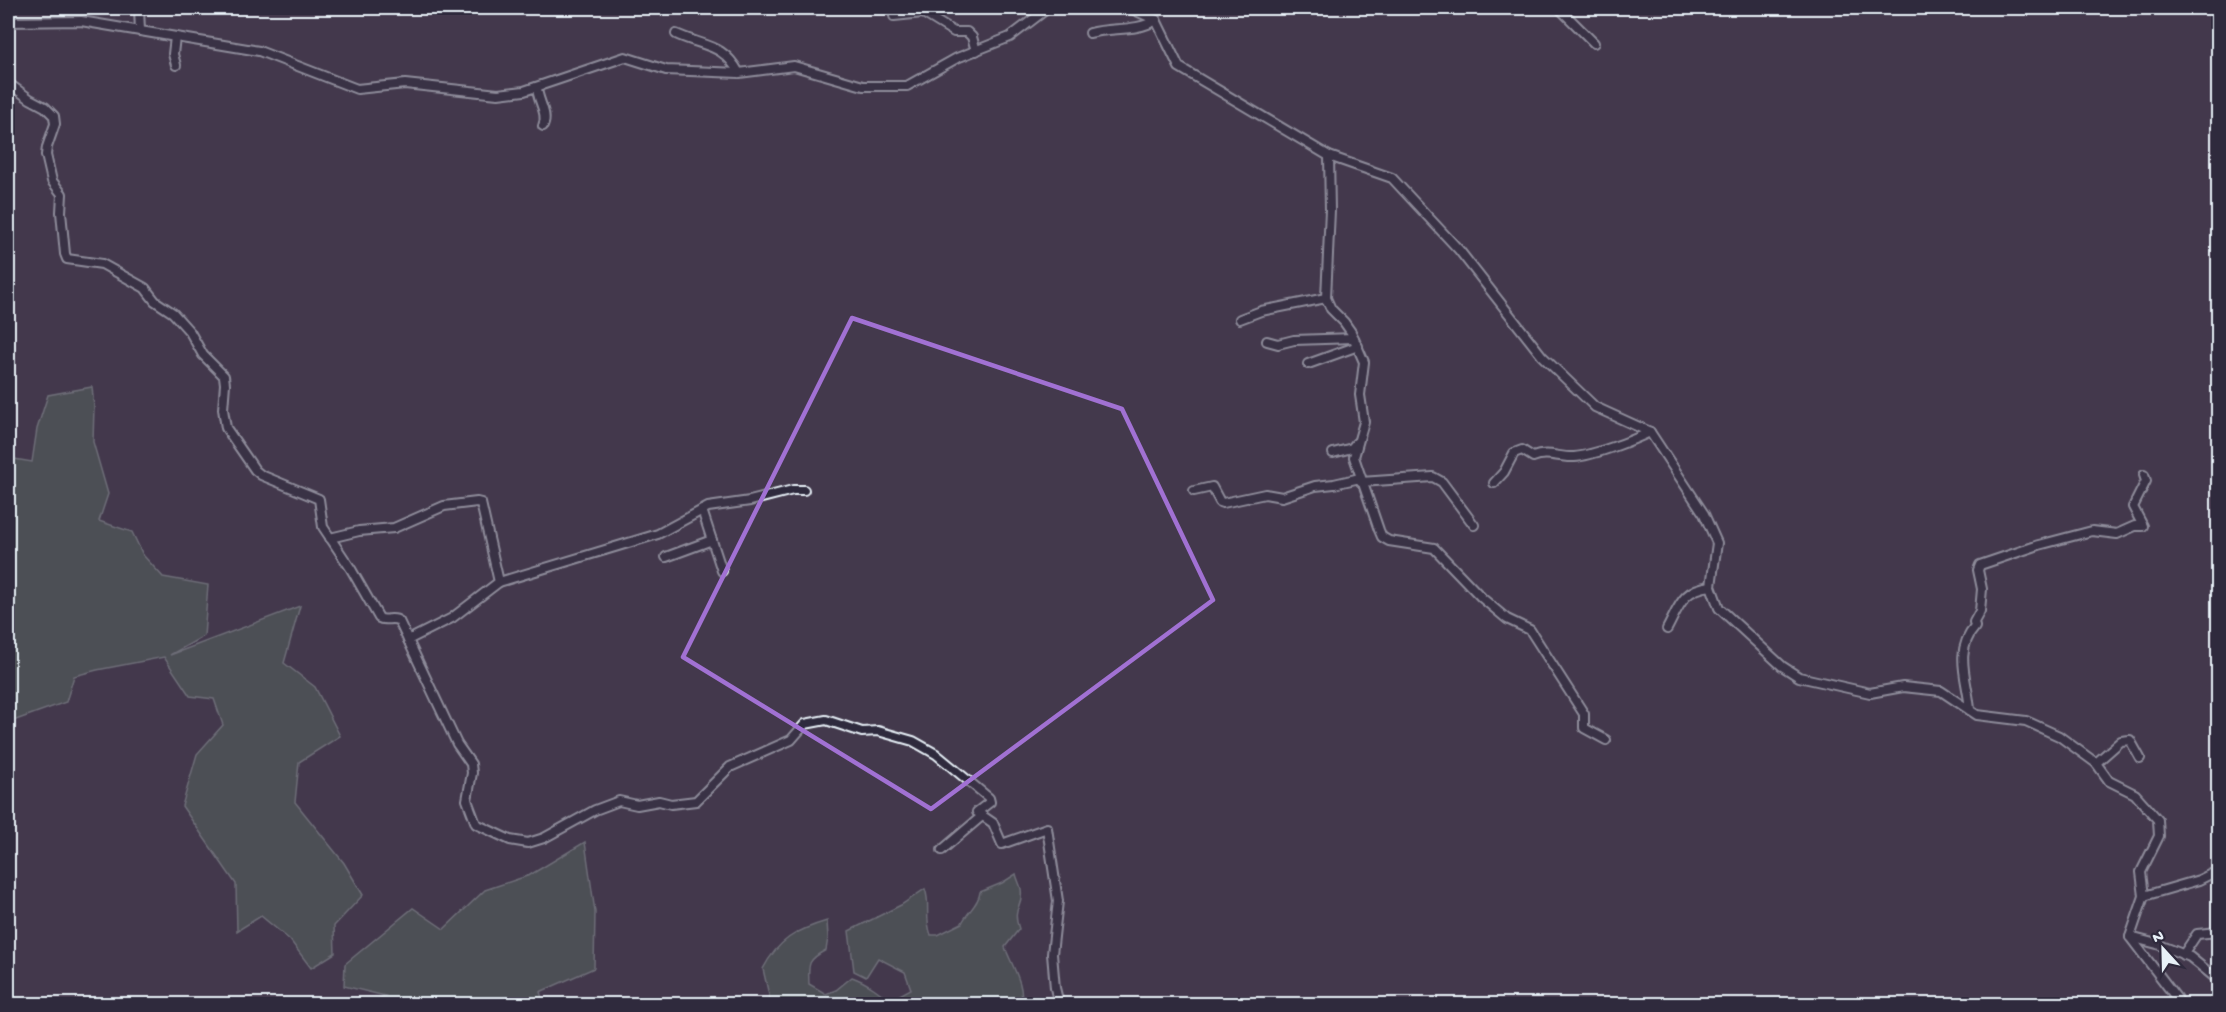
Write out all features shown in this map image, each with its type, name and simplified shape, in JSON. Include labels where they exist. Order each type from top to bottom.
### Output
[{"type":"street","points":[[139,8],[140,31]]},
{"type":"street","points":[[8,22],[81,21],[259,51],[357,89],[405,84],[498,94],[524,91],[625,57],[666,70],[739,73],[794,66],[863,86],[907,86],[957,58],[1010,37],[1048,8]]},
{"type":"street","points":[[1130,8],[1156,20],[1179,67],[1329,156],[1392,178],[1459,250],[1542,356],[1595,407],[1650,432],[1704,514],[1718,543],[1711,586],[1719,608],[1782,666],[1799,677],[1870,693],[1903,687],[1941,692],[1977,714],[2026,721],[2059,736],[2096,763],[2109,781],[2135,794],[2158,820],[2159,836],[2141,872],[2144,896],[2130,937]]},
{"type":"street","points":[[1559,8],[1594,43]]},
{"type":"street","points":[[894,16],[927,14],[954,32],[967,32],[972,37],[976,51]]},
{"type":"street","points":[[1090,33],[1116,28],[1135,29],[1145,27],[1156,20]]},
{"type":"street","points":[[676,34],[721,50],[732,61],[739,73]]},
{"type":"street","points":[[175,37],[173,54],[176,66]]},
{"type":"street","points":[[8,83],[30,99],[45,106],[54,116],[55,124],[46,155],[52,181],[62,194],[64,254],[67,259],[102,264],[147,289],[154,301],[173,313],[190,332],[203,355],[220,370],[225,384],[223,409],[225,424],[259,473],[319,499],[322,524],[330,538],[379,618],[397,619],[457,744],[471,764],[472,773],[467,800],[475,822],[510,840],[530,843],[619,801],[636,805],[659,801],[671,804],[696,801],[730,767],[791,740],[805,724],[826,720],[862,732],[878,731],[913,741],[936,754],[990,799],[990,802],[977,812],[993,823],[1002,844],[1047,828],[1058,901],[1052,954],[1059,1005]]},
{"type":"street","points":[[537,87],[545,116],[543,126]]},
{"type":"street","points":[[1329,156],[1330,210],[1326,298],[1330,309],[1344,322],[1354,338],[1364,362],[1360,395],[1364,422],[1356,443],[1354,457],[1360,480],[1382,537],[1389,541],[1434,548],[1482,598],[1507,619],[1530,630],[1584,714],[1584,728],[1606,740]]},
{"type":"street","points":[[1240,319],[1269,309],[1326,298]]},
{"type":"street","points":[[1267,341],[1278,344],[1294,340],[1354,338]]},
{"type":"street","points":[[1308,364],[1358,346]]},
{"type":"street","points":[[1494,483],[1504,472],[1514,453],[1522,450],[1530,456],[1549,454],[1578,456],[1636,439],[1650,432]]},
{"type":"street","points":[[1333,453],[1352,448],[1356,443]]},
{"type":"street","points":[[1970,710],[1963,663],[1968,634],[1975,627],[1974,622],[1980,611],[1982,589],[1978,570],[1980,565],[2083,533],[2092,531],[2117,534],[2135,526],[2143,526],[2133,507],[2145,481],[2144,475]]},
{"type":"street","points":[[1194,490],[1212,487],[1220,502],[1223,503],[1264,494],[1280,497],[1315,486],[1360,480],[1433,477],[1442,482],[1474,525]]},
{"type":"street","points":[[408,640],[452,618],[499,582],[658,534],[702,510],[715,506],[750,501],[793,490],[804,490]]},
{"type":"street","points":[[330,538],[359,531],[394,528],[444,506],[480,502],[499,582]]},
{"type":"street","points":[[702,510],[722,571]]},
{"type":"street","points":[[666,557],[711,540]]},
{"type":"street","points":[[1667,629],[1680,603],[1690,593],[1701,587],[1711,586]]},
{"type":"street","points":[[2096,763],[2121,741],[2127,739],[2130,740],[2140,758]]},
{"type":"street","points":[[942,850],[982,816]]},
{"type":"street","points":[[2144,896],[2199,880],[2211,874]]},
{"type":"street","points":[[2183,955],[2197,934],[2218,932]]},
{"type":"street","points":[[2130,937],[2193,959],[2218,980]]},
{"type":"street","points":[[2130,937],[2181,1005]]},
{"type":"highlighted area","points":[[852,318],[1122,409],[1213,600],[931,809],[683,657]]},
{"type":"green space","points":[[92,387],[93,442],[108,494],[99,521],[132,532],[143,555],[163,577],[208,585],[204,636],[170,655],[300,606],[284,663],[315,687],[340,736],[299,762],[295,802],[344,863],[363,895],[334,926],[335,953],[311,968],[290,940],[261,916],[237,931],[236,884],[182,806],[197,754],[223,725],[214,699],[190,696],[164,657],[74,676],[66,702],[13,721],[8,709],[10,650],[8,645],[8,458],[32,462],[37,429],[48,395]]},
{"type":"green space","points":[[585,842],[595,912],[594,968],[540,992],[544,1004],[367,1004],[385,996],[344,986],[345,964],[413,908],[444,929],[485,890],[530,875]]},
{"type":"green space","points":[[1016,874],[1021,887],[1021,900],[1016,916],[1019,929],[1005,947],[1020,983],[1022,998],[1020,1004],[897,1004],[894,998],[911,989],[905,972],[878,958],[866,977],[854,971],[849,931],[901,905],[925,889],[929,929],[931,935],[938,935],[962,923],[980,892]]},
{"type":"green space","points":[[827,921],[826,950],[810,963],[809,984],[826,994],[836,990],[852,977],[874,988],[891,1004],[771,1004],[763,969],[769,959],[782,943],[797,932]]}]
